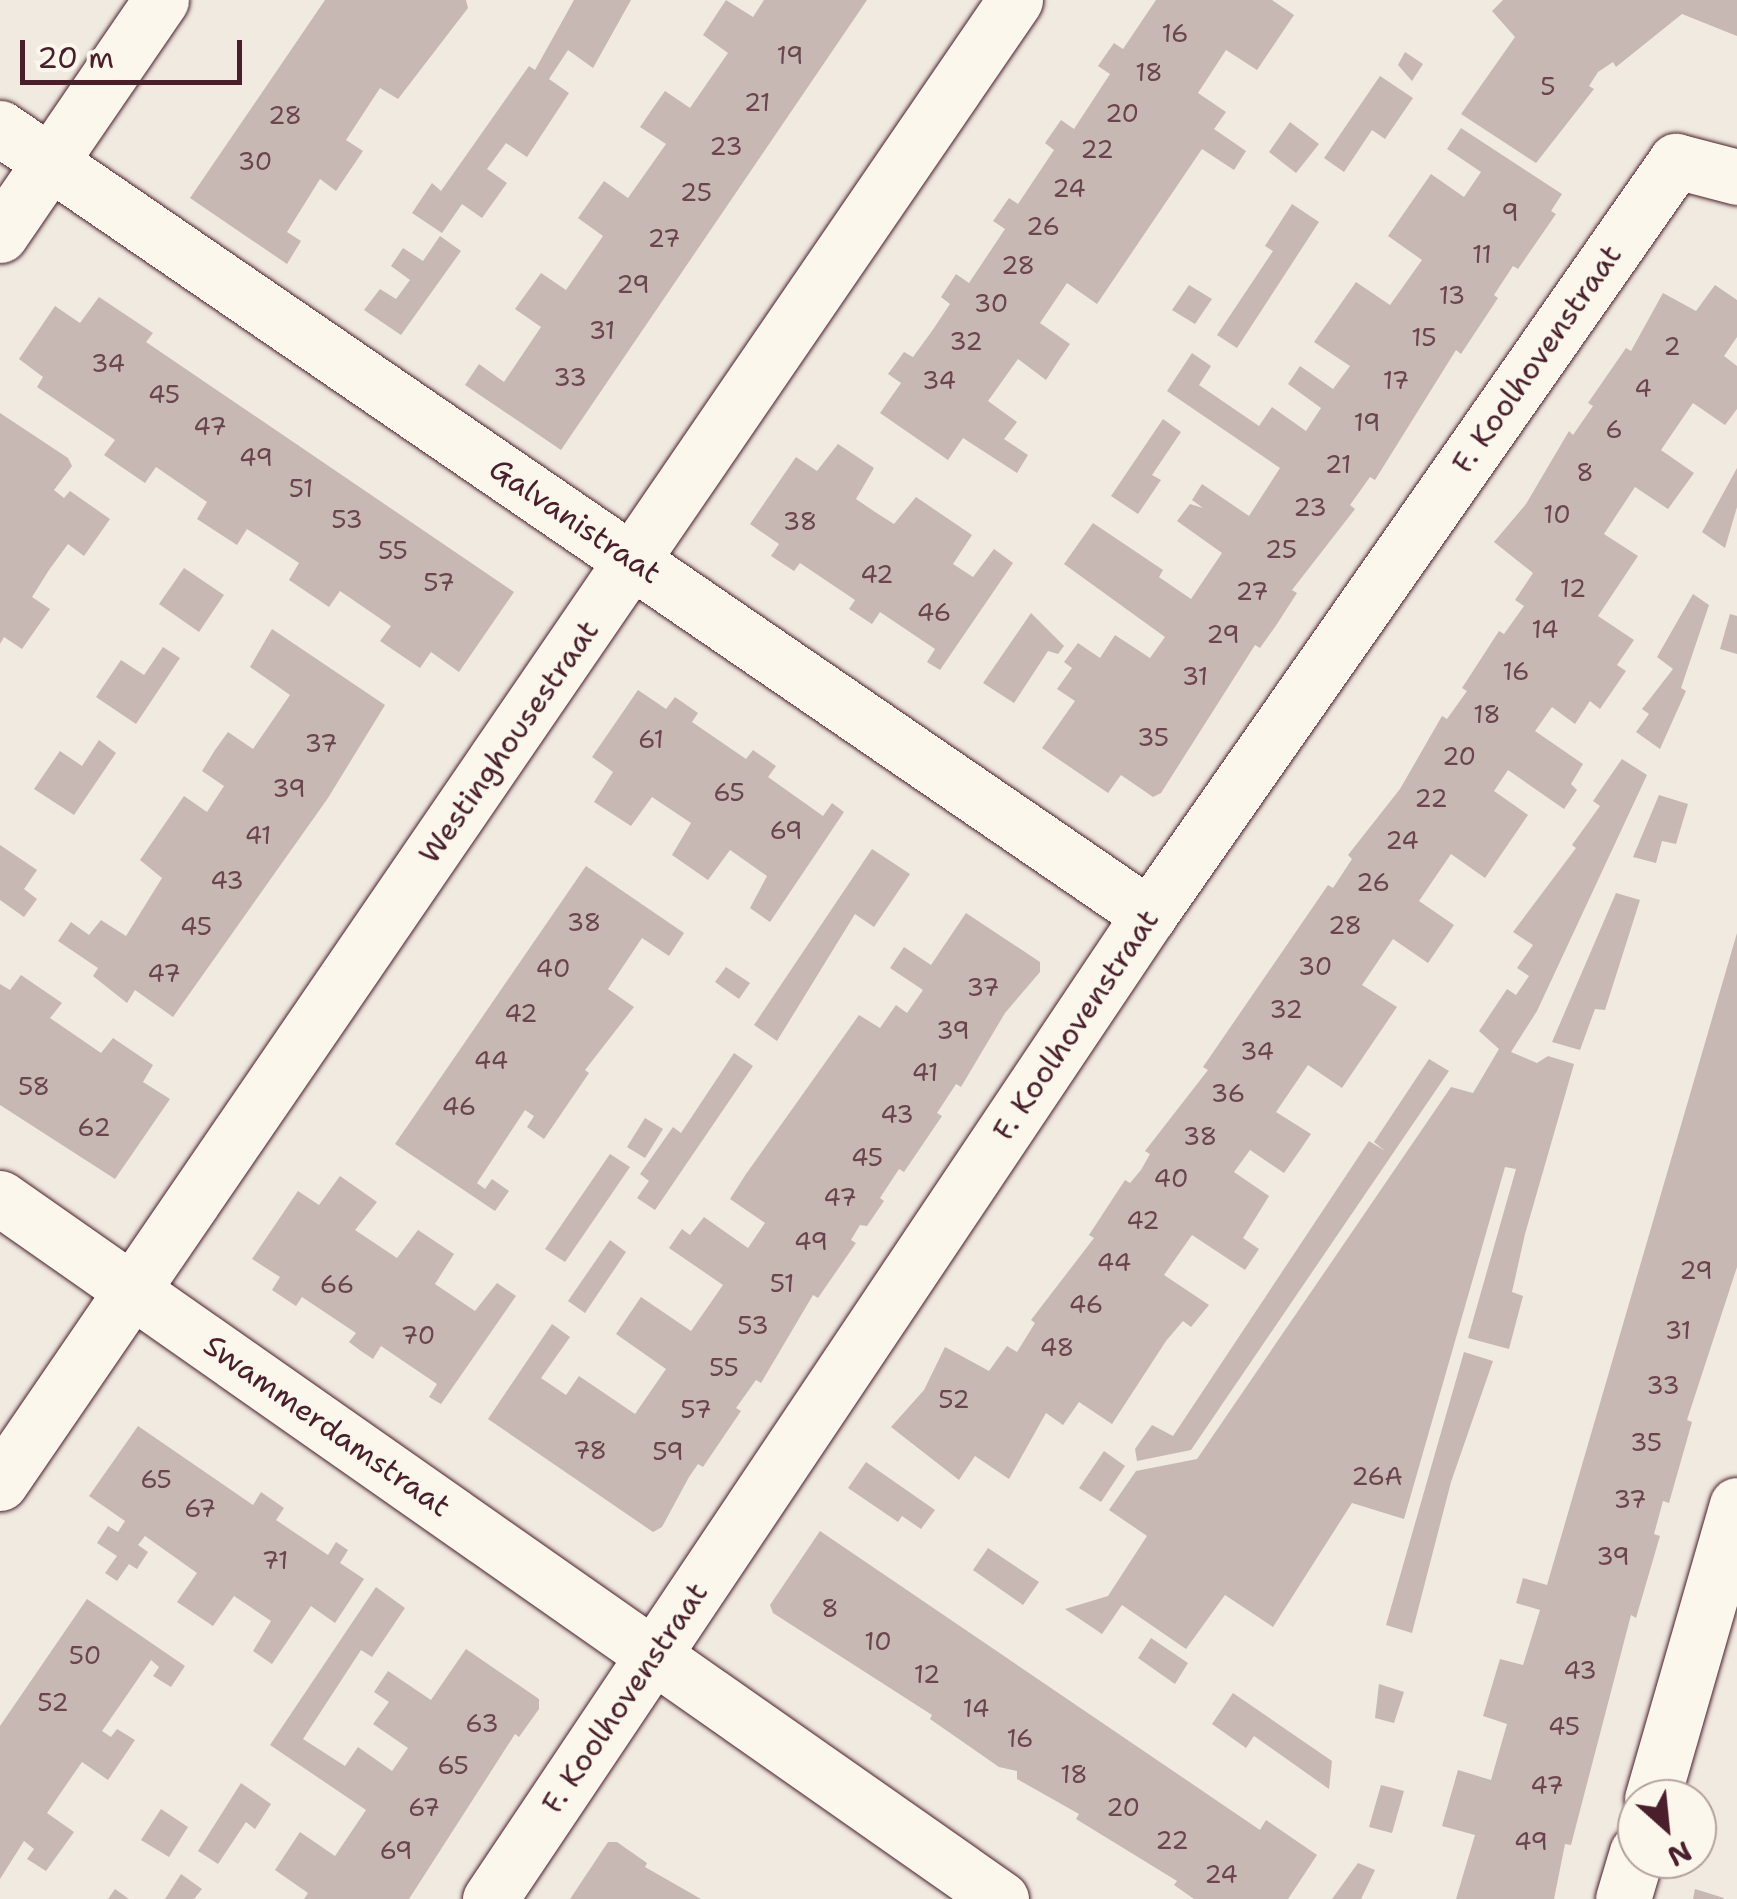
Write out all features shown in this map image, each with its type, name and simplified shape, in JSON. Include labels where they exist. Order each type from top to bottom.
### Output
[{"type":"street","points":[[0,236],[161,0]]},
{"type":"street","name":"Westinghousestraat","points":[[0,1483],[634,562],[1015,0]]},
{"type":"street","name":"Galvanistraat","points":[[0,128],[1149,915]]},
{"type":"street","name":"F. Koolhovenstraat","points":[[490,1899],[1149,915],[1676,161],[1737,177]]},
{"type":"street","name":"Swammerdamstraat","points":[[0,1198],[1001,1899]]},
{"type":"street","points":[[1658,1779],[1737,1505]]},
{"type":"building","points":[[325,0],[466,0],[468,8],[398,99],[380,88],[346,140],[363,151],[336,191],[320,179],[287,232],[301,241],[287,264],[190,198]]},
{"type":"building","points":[[574,0],[631,0],[593,68],[568,50],[549,79],[569,93],[527,157],[506,143],[487,169],[507,183],[482,218],[462,204],[442,233],[412,213],[432,183],[441,191],[529,66],[535,70]]},
{"type":"building","points":[[726,0],[753,17],[764,0],[867,0],[561,450],[465,385],[479,364],[504,382],[541,327],[515,309],[541,273],[566,290],[603,236],[578,218],[604,181],[628,198],[666,144],[640,127],[665,91],[690,108],[728,53],[703,35]]},
{"type":"building","points":[[1156,0],[1272,0],[1294,15],[1257,70],[1226,50],[1198,93],[1226,112],[1214,129],[1246,151],[1234,170],[1202,149],[1097,304],[1067,283],[1040,323],[1070,344],[1046,380],[1018,359],[988,401],[1017,422],[1004,439],[1028,455],[1017,473],[963,438],[948,460],[880,413],[901,383],[888,374],[904,352],[913,357],[932,331],[950,304],[941,297],[956,274],[969,283],[1005,229],[993,221],[1009,198],[1018,204],[1054,150],[1045,143],[1061,120],[1074,129],[1110,74],[1098,66],[1114,43],[1123,49]]},
{"type":"building","points":[[1503,0],[1737,0],[1737,36],[1682,14],[1616,67],[1613,62],[1598,72],[1589,86],[1594,89],[1536,163],[1461,114],[1515,37],[1492,11]]},
{"type":"building","points":[[1405,52],[1423,64],[1412,81],[1398,65]]},
{"type":"building","points":[[1380,76],[1413,98],[1385,139],[1372,130],[1344,172],[1324,158]]},
{"type":"building","points":[[1290,122],[1319,144],[1296,173],[1269,152]]},
{"type":"building","points":[[1461,128],[1562,194],[1551,211],[1556,214],[1518,269],[1513,266],[1494,295],[1498,298],[1461,354],[1456,350],[1375,480],[1370,477],[1350,505],[1355,509],[1292,590],[1297,593],[1277,624],[1260,648],[1255,645],[1161,793],[1153,797],[1121,775],[1108,793],[1042,748],[1075,701],[1057,689],[1072,668],[1064,662],[1078,643],[1100,658],[1115,635],[1150,658],[1165,637],[1064,564],[1093,523],[1163,570],[1159,577],[1191,599],[1222,553],[1177,521],[1190,504],[1203,508],[1192,500],[1202,484],[1249,516],[1280,468],[1167,391],[1192,353],[1211,366],[1199,385],[1259,426],[1272,407],[1306,431],[1321,408],[1288,384],[1300,366],[1333,389],[1350,366],[1314,342],[1356,282],[1390,305],[1422,260],[1388,236],[1431,174],[1464,197],[1481,172],[1447,149]]},
{"type":"building","points":[[1292,204],[1319,222],[1237,348],[1217,335],[1273,251],[1265,246]]},
{"type":"building","points":[[440,236],[461,251],[401,335],[364,310],[380,289],[396,299],[410,280],[391,266],[403,248],[423,261]]},
{"type":"building","points":[[1189,285],[1212,299],[1195,324],[1172,310]]},
{"type":"building","points":[[1715,285],[1737,300],[1737,337],[1724,356],[1737,366],[1737,409],[1725,425],[1693,403],[1661,450],[1694,473],[1668,509],[1635,487],[1604,534],[1638,556],[1598,616],[1634,640],[1617,665],[1626,671],[1600,709],[1590,701],[1575,724],[1552,707],[1535,731],[1583,764],[1571,784],[1577,790],[1564,809],[1508,770],[1494,791],[1528,815],[1485,878],[1451,854],[1419,901],[1454,925],[1428,963],[1393,939],[1362,985],[1397,1007],[1342,1088],[1308,1065],[1276,1112],[1311,1134],[1284,1173],[1250,1150],[1234,1172],[1269,1196],[1243,1238],[1259,1249],[1245,1270],[1192,1235],[1164,1275],[1209,1305],[1191,1327],[1183,1321],[1166,1341],[1112,1424],[1079,1402],[1063,1425],[1046,1413],[1009,1479],[975,1456],[959,1480],[891,1427],[924,1390],[945,1347],[989,1371],[1007,1346],[1017,1352],[1035,1323],[1031,1320],[1094,1238],[1089,1235],[1125,1180],[1130,1183],[1141,1170],[1150,1154],[1145,1151],[1208,1070],[1203,1067],[1328,885],[1333,888],[1352,859],[1348,855],[1400,789],[1442,716],[1447,719],[1467,691],[1462,688],[1499,631],[1504,634],[1524,606],[1515,600],[1533,573],[1494,542],[1526,504],[1569,431],[1573,435],[1593,406],[1588,403],[1626,348],[1631,351],[1663,293],[1696,311]]},
{"type":"building","points":[[99,297],[153,333],[146,342],[514,592],[459,672],[431,652],[420,668],[380,641],[391,626],[340,591],[329,607],[289,580],[299,563],[247,529],[237,545],[197,519],[207,502],[156,467],[145,483],[104,455],[115,440],[37,387],[43,377],[19,359],[55,306],[80,323]]},
{"type":"building","points":[[0,413],[68,458],[72,466],[54,490],[64,498],[70,491],[110,519],[84,556],[68,544],[49,570],[32,597],[50,609],[22,649],[4,637],[0,644]]},
{"type":"building","points":[[1163,419],[1181,432],[1152,475],[1161,480],[1138,514],[1111,496]]},
{"type":"building","points":[[838,444],[874,468],[856,499],[875,512],[894,524],[916,497],[972,535],[953,564],[973,577],[994,549],[1013,563],[940,670],[927,662],[935,649],[880,612],[872,624],[849,609],[855,600],[800,563],[794,571],[771,556],[779,544],[750,524],[796,457],[817,471]]},
{"type":"building","points":[[1737,468],[1737,507],[1725,548],[1702,532]]},
{"type":"building","points":[[184,568],[224,595],[199,632],[159,604]]},
{"type":"building","points":[[1693,594],[1709,605],[1681,688],[1686,691],[1660,749],[1636,732],[1649,714],[1642,709],[1673,669],[1657,657]]},
{"type":"building","points":[[1031,613],[1064,646],[1058,654],[1048,651],[1014,703],[983,683]]},
{"type":"building","points":[[1730,614],[1737,616],[1737,654],[1720,649]]},
{"type":"building","points":[[272,629],[385,705],[328,798],[173,1017],[135,990],[127,1003],[93,976],[98,968],[58,941],[71,922],[89,935],[101,920],[126,936],[162,878],[140,860],[184,796],[207,812],[224,786],[202,771],[228,732],[253,749],[290,695],[250,667]]},
{"type":"building","points":[[163,647],[180,658],[136,724],[96,697],[121,660],[144,675]]},
{"type":"building","points":[[638,690],[666,709],[675,697],[698,713],[692,722],[746,759],[753,750],[776,766],[768,777],[823,816],[832,803],[844,812],[770,922],[750,908],[767,876],[730,850],[708,880],[672,855],[691,823],[652,797],[631,826],[594,802],[613,772],[592,757]]},
{"type":"building","points":[[99,740],[116,753],[74,815],[34,789],[60,751],[82,766]]},
{"type":"building","points":[[1622,759],[1647,775],[1537,1011],[1511,1052],[1537,1063],[1548,1056],[1574,1064],[1525,1234],[1512,1292],[1523,1296],[1509,1349],[1468,1338],[1516,1169],[1505,1167],[1404,1519],[1352,1503],[1273,1627],[1225,1595],[1186,1649],[1122,1605],[1102,1634],[1065,1609],[1108,1596],[1147,1536],[1109,1510],[1136,1471],[1197,1459],[1451,1087],[1473,1093],[1499,1049],[1479,1031],[1507,989],[1516,995],[1529,976],[1517,968],[1533,945],[1513,932],[1576,848],[1572,845],[1600,806],[1593,801]]},
{"type":"building","points":[[1659,795],[1688,804],[1676,844],[1662,841],[1656,863],[1633,857]]},
{"type":"building","points":[[0,845],[37,870],[24,889],[37,899],[24,917],[0,900]]},
{"type":"building","points":[[872,849],[910,874],[874,927],[855,914],[777,1041],[754,1025]]},
{"type":"building","points":[[586,866],[684,933],[669,956],[642,938],[608,989],[634,1007],[585,1070],[589,1073],[544,1139],[527,1127],[534,1116],[525,1110],[477,1183],[485,1189],[492,1179],[509,1191],[495,1211],[395,1144]]},
{"type":"building","points":[[1616,893],[1640,900],[1605,1010],[1595,1009],[1580,1050],[1552,1042]]},
{"type":"building","points":[[966,913],[1040,962],[1040,972],[1005,1013],[961,1087],[956,1084],[937,1113],[942,1116],[904,1172],[899,1169],[867,1226],[860,1225],[851,1240],[856,1243],[818,1298],[813,1295],[761,1383],[756,1380],[736,1408],[741,1411],[703,1467],[698,1464],[689,1477],[662,1527],[653,1532],[488,1419],[552,1324],[570,1337],[541,1378],[566,1395],[579,1376],[635,1414],[666,1369],[616,1334],[641,1297],[691,1331],[723,1285],[669,1248],[682,1229],[690,1235],[704,1217],[748,1248],[765,1223],[730,1199],[746,1174],[859,1015],[880,1028],[896,1005],[907,1013],[923,990],[890,968],[904,947],[931,965]]},
{"type":"building","points":[[1737,933],[1737,1267],[1687,1420],[1692,1422],[1669,1503],[1663,1501],[1654,1534],[1660,1536],[1636,1618],[1631,1615],[1571,1845],[1565,1844],[1554,1899],[1456,1899],[1475,1835],[1442,1826],[1458,1770],[1491,1780],[1507,1724],[1483,1716],[1500,1659],[1523,1665],[1540,1610],[1516,1603],[1523,1578],[1547,1585]]},
{"type":"building","points":[[726,967],[750,983],[739,999],[715,982]]},
{"type":"building","points":[[21,975],[62,1003],[50,1018],[101,1053],[113,1038],[153,1065],[143,1082],[170,1099],[115,1179],[0,1105],[0,984],[10,990]]},
{"type":"building","points":[[734,1053],[753,1066],[655,1210],[637,1198],[649,1181],[640,1174],[673,1127],[681,1133]]},
{"type":"building","points":[[1429,1059],[1449,1071],[1191,1450],[1137,1461],[1135,1449],[1152,1425],[1173,1436],[1369,1141],[1385,1151],[1374,1142]]},
{"type":"building","points":[[645,1118],[663,1129],[645,1158],[627,1147]]},
{"type":"building","points":[[610,1154],[630,1167],[565,1262],[545,1249]]},
{"type":"building","points":[[340,1176],[377,1202],[355,1230],[397,1258],[418,1230],[454,1254],[435,1284],[475,1311],[497,1283],[516,1296],[441,1404],[429,1397],[437,1384],[381,1346],[373,1359],[361,1351],[349,1342],[356,1333],[302,1297],[296,1306],[272,1290],[280,1277],[252,1259],[298,1191],[319,1205]]},
{"type":"building","points":[[610,1240],[626,1252],[585,1313],[568,1301]]},
{"type":"building","points":[[1464,1352],[1493,1361],[1451,1482],[1412,1633],[1386,1625]]},
{"type":"building","points":[[138,1426],[253,1505],[261,1492],[284,1508],[276,1520],[328,1555],[336,1542],[348,1550],[340,1563],[364,1579],[335,1623],[311,1606],[272,1664],[253,1651],[271,1621],[234,1596],[213,1626],[177,1602],[197,1573],[145,1536],[138,1545],[148,1552],[137,1569],[129,1564],[117,1581],[105,1573],[117,1556],[97,1543],[108,1526],[118,1532],[125,1521],[89,1496]]},
{"type":"building","points":[[1104,1451],[1125,1466],[1101,1502],[1079,1488]]},
{"type":"building","points":[[866,1462],[935,1510],[921,1529],[902,1516],[898,1522],[848,1488]]},
{"type":"building","points":[[820,1531],[1260,1830],[1266,1820],[1317,1855],[1288,1899],[1194,1899],[1174,1885],[1177,1881],[1076,1819],[1079,1814],[1017,1779],[1017,1771],[999,1767],[930,1719],[932,1715],[773,1613],[770,1605]]},
{"type":"building","points":[[988,1548],[1039,1582],[1023,1605],[973,1570]]},
{"type":"building","points":[[376,1587],[405,1608],[372,1657],[361,1650],[303,1739],[345,1766],[358,1747],[392,1771],[408,1748],[373,1724],[389,1702],[374,1692],[388,1671],[431,1700],[466,1649],[539,1699],[539,1709],[519,1737],[515,1734],[409,1899],[304,1899],[308,1893],[275,1870],[300,1832],[335,1856],[366,1810],[270,1745]]},
{"type":"building","points":[[87,1599],[185,1666],[171,1687],[153,1676],[159,1667],[151,1660],[102,1731],[111,1737],[117,1729],[135,1740],[108,1780],[82,1762],[47,1813],[74,1832],[46,1871],[27,1859],[34,1849],[24,1841],[0,1879],[0,1726]]},
{"type":"building","points":[[1151,1638],[1188,1663],[1175,1684],[1138,1658]]},
{"type":"building","points":[[1379,1684],[1404,1692],[1394,1723],[1375,1718]]},
{"type":"building","points":[[1233,1693],[1332,1761],[1329,1789],[1254,1736],[1246,1748],[1212,1724]]},
{"type":"building","points":[[241,1783],[271,1804],[255,1829],[246,1822],[218,1864],[198,1851]]},
{"type":"building","points":[[1381,1785],[1404,1791],[1392,1833],[1369,1827]]},
{"type":"building","points":[[161,1809],[188,1827],[169,1857],[141,1840]]},
{"type":"building","points":[[608,1842],[617,1842],[647,1863],[645,1867],[701,1899],[570,1899]]},
{"type":"building","points":[[1358,1863],[1375,1870],[1361,1899],[1332,1899]]},
{"type":"building","points":[[181,1874],[202,1889],[194,1899],[165,1899]]},
{"type":"building","points":[[115,1889],[129,1899],[108,1899]]},
{"type":"building","points":[[1695,1889],[1724,1898],[1724,1899],[1693,1899]]}]
